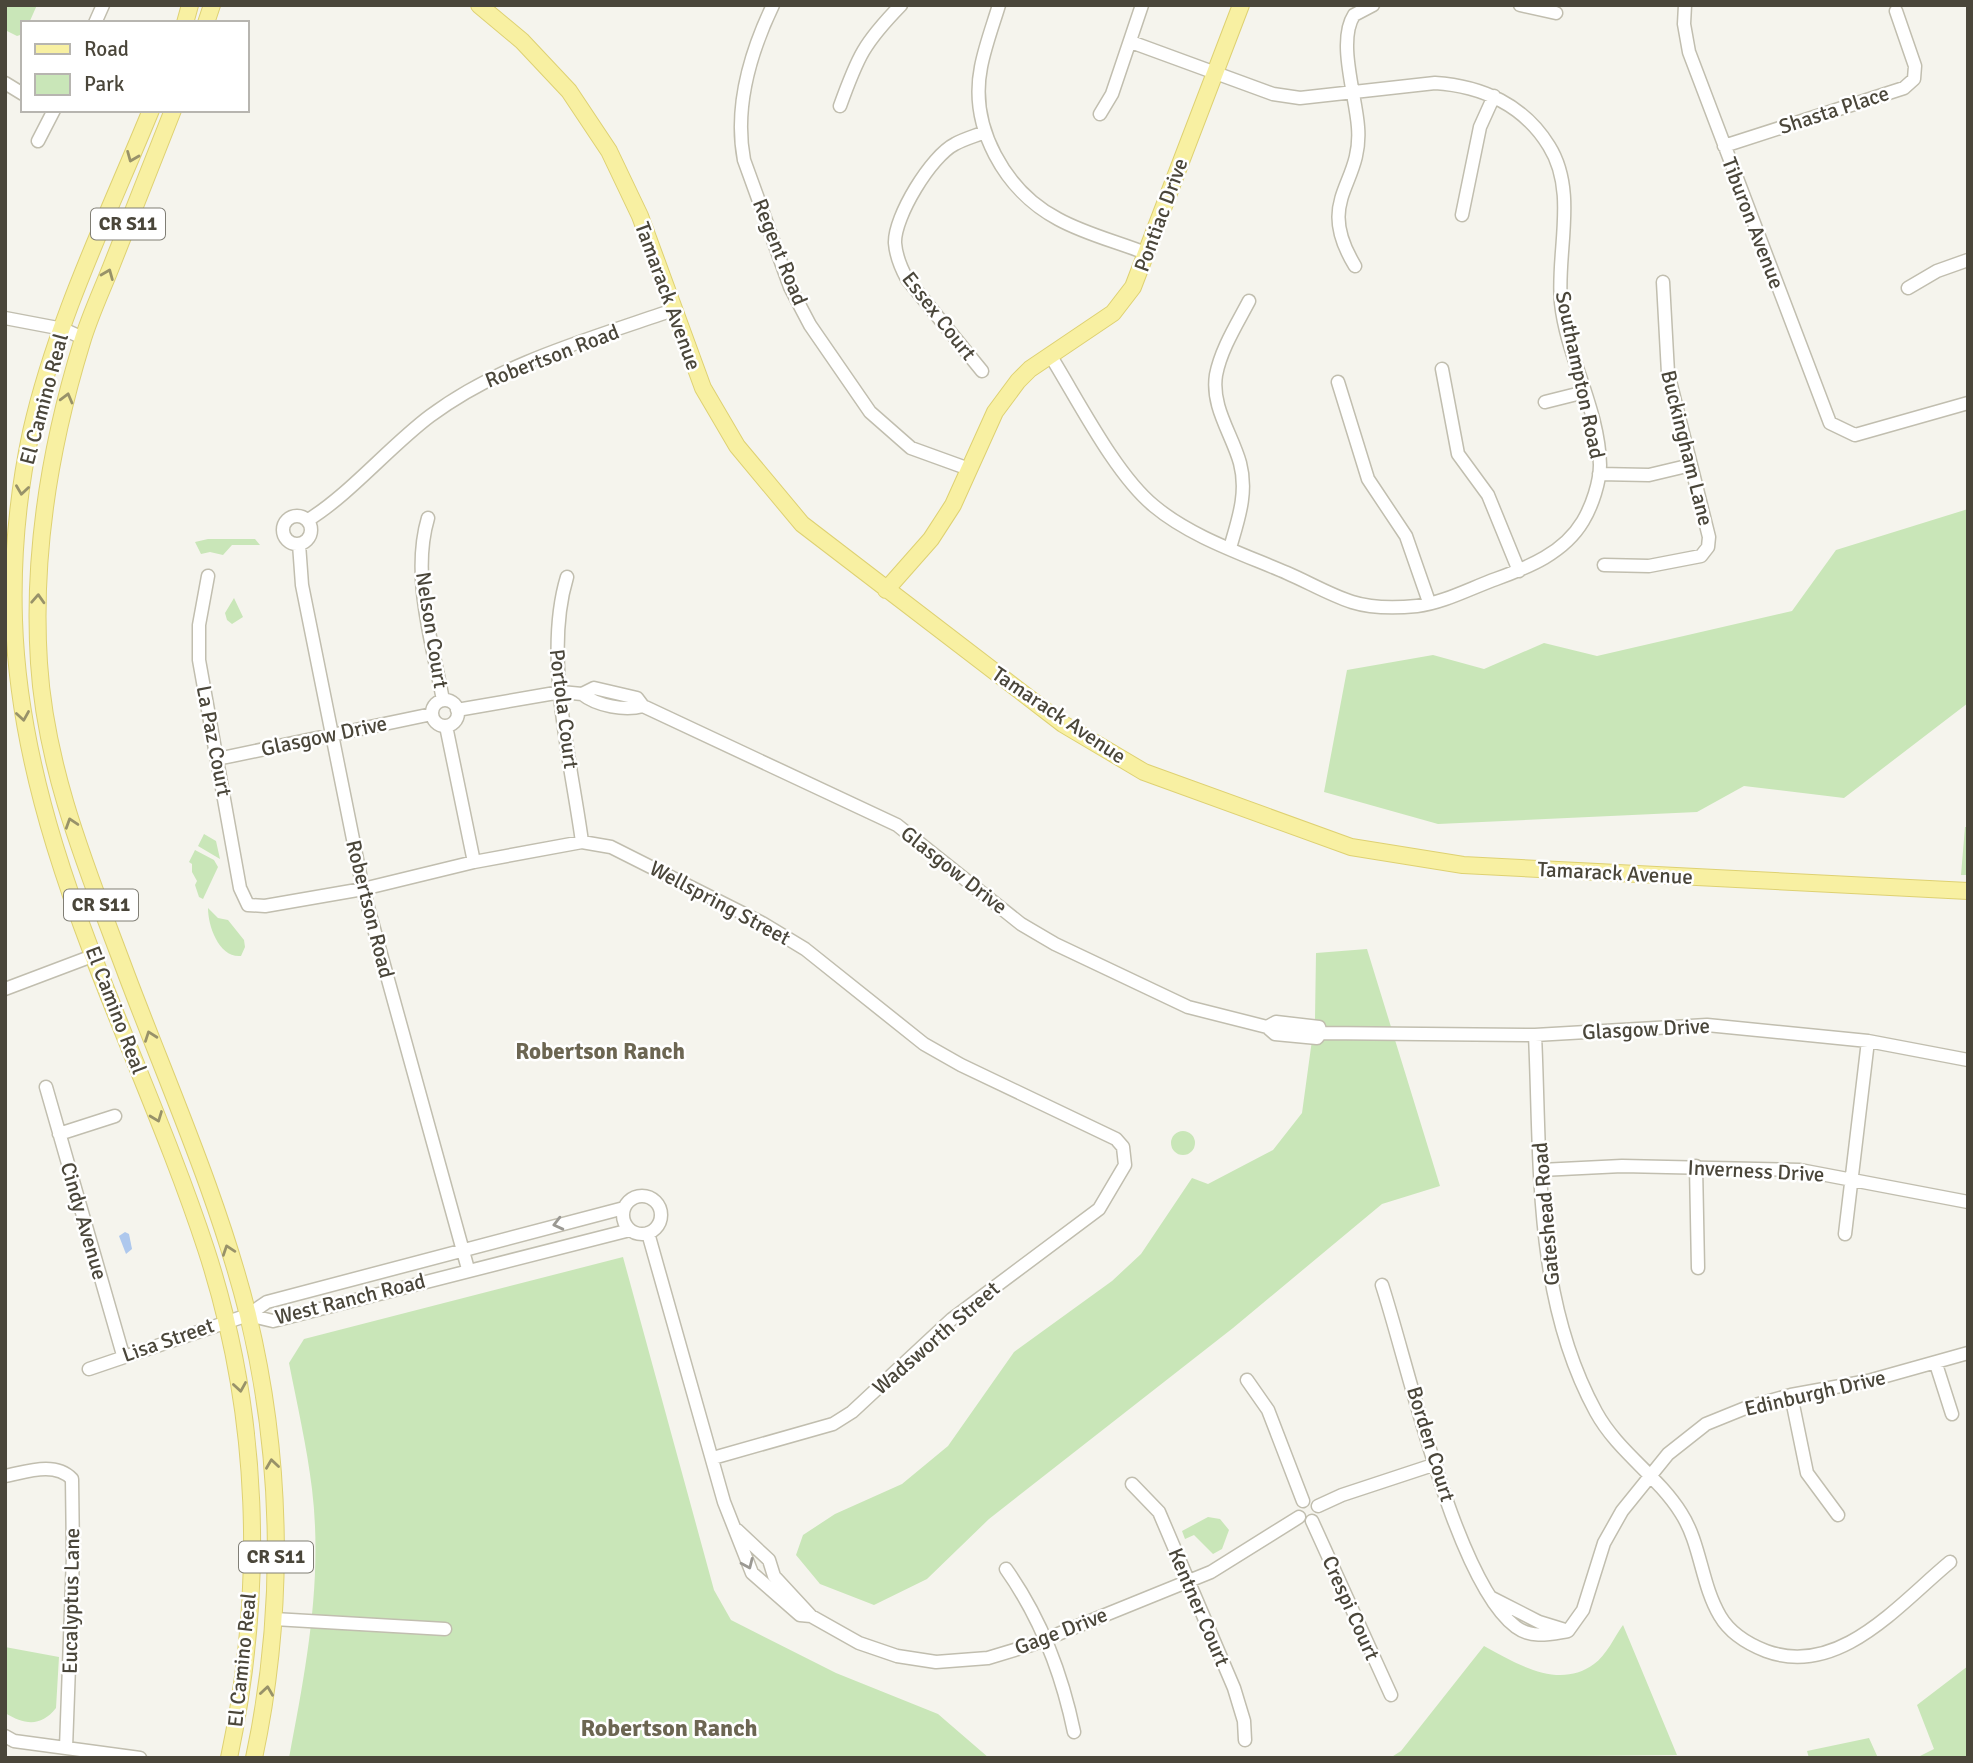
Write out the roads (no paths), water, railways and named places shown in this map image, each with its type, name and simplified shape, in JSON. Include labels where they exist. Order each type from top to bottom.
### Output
[{"type":"main road","name":"Pontiac Drive","points":[[886,590],[931,540],[953,505],[995,412],[1018,381],[1050,355],[1112,313],[1133,287],[1148,254],[1213,73],[1241,5]]},
{"type":"main road","name":"Tamarack Avenue","points":[[489,8],[569,91],[609,151],[640,216],[703,388],[737,446],[760,477],[802,524],[1063,724],[1108,753],[1144,772],[1351,847],[1463,865],[1968,891]]},
{"type":"main road","name":"El Camino Real","points":[[149,112],[63,329],[31,431],[14,569],[10,626],[22,713],[47,822],[202,1238],[226,1321],[244,1411],[252,1481],[246,1654],[229,1758]]},
{"type":"main road","name":"El Camino Real","points":[[172,112],[83,338],[56,437],[42,523],[37,618],[44,710],[70,822],[214,1209],[248,1315],[259,1367],[274,1480],[277,1565],[272,1657],[254,1758]]},
{"type":"street","points":[[96,21],[103,5]]},
{"type":"street","name":"Regent Road","points":[[773,5],[762,29],[740,108],[740,139],[744,160],[790,287],[810,325],[870,412],[911,448],[969,470]]},
{"type":"street","points":[[840,106],[856,60],[868,39],[901,5]]},
{"type":"street","points":[[999,5],[981,67],[978,92],[985,132],[1004,173],[1015,186],[1057,219],[1148,254]]},
{"type":"street","points":[[1100,114],[1112,94],[1142,5]]},
{"type":"street","points":[[1355,266],[1348,254],[1337,213],[1340,195],[1358,146],[1347,35],[1348,24],[1354,15],[1373,5]]},
{"type":"street","points":[[1520,5],[1556,13]]},
{"type":"street","name":"Tiburon Avenue","points":[[1685,5],[1684,24],[1689,52],[1830,423],[1855,435],[1968,403]]},
{"type":"street","name":"Shasta Place","points":[[1724,146],[1904,88],[1914,79],[1915,66],[1896,11]]},
{"type":"street","name":"Southampton Road","points":[[1050,355],[1124,473],[1152,504],[1170,518],[1230,548],[1353,602],[1391,607],[1429,602],[1519,571],[1560,547],[1580,525],[1599,474],[1592,414],[1561,303],[1564,194],[1560,168],[1550,147],[1532,123],[1514,106],[1494,96],[1456,84],[1435,83],[1300,99],[1273,94],[1130,42]]},
{"type":"street","points":[[5,83],[21,93]]},
{"type":"street","points":[[1462,215],[1480,127],[1494,96]]},
{"type":"street","points":[[38,141],[52,112]]},
{"type":"street","name":"Essex Court","points":[[982,371],[907,279],[898,262],[895,243],[897,226],[930,164],[953,144],[985,132]]},
{"type":"street","points":[[1908,288],[1968,260]]},
{"type":"street","name":"Buckingham Lane","points":[[1604,565],[1649,566],[1701,556],[1708,547],[1709,537],[1668,373],[1663,282]]},
{"type":"street","points":[[1230,548],[1243,492],[1241,466],[1219,410],[1216,377],[1222,356],[1249,301]]},
{"type":"street","name":"Robertson Road","points":[[308,520],[428,417],[471,388],[528,362],[673,310]]},
{"type":"street","points":[[5,318],[63,329],[83,338]]},
{"type":"street","points":[[1442,369],[1458,454],[1488,495],[1519,571]]},
{"type":"street","points":[[1338,382],[1368,479],[1406,536],[1429,602]]},
{"type":"street","points":[[1545,402],[1585,392]]},
{"type":"street","points":[[1599,474],[1649,475],[1691,465]]},
{"type":"street","points":[[295,516],[308,520],[311,534],[306,542],[299,544],[285,537],[284,524],[295,516]]},
{"type":"street","name":"Nelson Court","points":[[428,518],[422,538],[420,568],[443,700]]},
{"type":"street","name":"Robertson Road","points":[[299,544],[302,585],[363,889],[468,1269]]},
{"type":"street","name":"La Paz Court","points":[[208,576],[199,625],[198,660],[240,888],[248,905]]},
{"type":"street","name":"Portola Court","points":[[567,578],[558,606],[555,640],[582,842]]},
{"type":"street","name":"Glasgow Drive","points":[[457,710],[561,692],[582,694],[594,688],[615,699],[637,698],[643,706],[897,825],[1021,924],[1055,944],[1188,1007],[1267,1027],[1276,1022],[1319,1027],[1321,1033],[1535,1035],[1707,1025],[1760,1028],[1868,1041],[1968,1059]]},
{"type":"street","points":[[443,700],[453,703],[457,710],[454,722],[446,726],[438,724],[432,714],[434,705],[443,700]]},
{"type":"street","name":"Glasgow Drive","points":[[217,759],[432,714]]},
{"type":"street","points":[[446,726],[474,862]]},
{"type":"street","name":"Wellspring Street","points":[[248,905],[265,906],[363,889],[474,862],[582,842],[631,855],[762,923],[805,949],[924,1044],[972,1071],[1116,1139],[1124,1147],[1125,1165]]},
{"type":"street","points":[[5,989],[95,955]]},
{"type":"street","name":"Gateshead Road","points":[[1535,1035],[1546,1260],[1558,1311],[1581,1380],[1612,1438],[1686,1521],[1709,1594],[1721,1617],[1744,1640],[1776,1655],[1809,1657],[1828,1654],[1847,1645],[1951,1563]]},
{"type":"street","points":[[1845,1234],[1868,1041]]},
{"type":"street","name":"Cindy Avenue","points":[[46,1087],[123,1355]]},
{"type":"street","points":[[59,1134],[115,1116]]},
{"type":"street","name":"Wadsworth Street","points":[[713,1458],[833,1424],[852,1412],[952,1319],[1099,1209],[1125,1165]]},
{"type":"street","points":[[1696,1166],[1698,1268]]},
{"type":"street","name":"Inverness Drive","points":[[1541,1170],[1696,1166],[1800,1170],[1968,1202]]},
{"type":"street","points":[[639,1196],[656,1202],[661,1219],[648,1233],[630,1230],[624,1220],[624,1208],[639,1196]]},
{"type":"street","name":"West Ranch Road","points":[[248,1315],[267,1302],[624,1208]]},
{"type":"street","name":"West Ranch Road","points":[[248,1315],[272,1321],[468,1269],[630,1230]]},
{"type":"street","name":"Gage Drive","points":[[648,1233],[724,1502],[737,1530],[738,1544],[752,1573],[761,1583],[770,1579]]},
{"type":"street","name":"Borden Court","points":[[1382,1286],[1462,1541],[1492,1598],[1513,1616],[1568,1631]]},
{"type":"street","name":"Lisa Street","points":[[89,1369],[123,1355],[248,1315]]},
{"type":"street","name":"Edinburgh Drive","points":[[1568,1631],[1583,1610],[1608,1534],[1648,1476],[1668,1454],[1706,1424],[1748,1407],[1791,1395],[1936,1364],[1968,1353]]},
{"type":"street","points":[[1936,1364],[1952,1414]]},
{"type":"street","points":[[1247,1380],[1268,1410],[1303,1501]]},
{"type":"street","points":[[1791,1395],[1807,1472],[1838,1516]]},
{"type":"street","points":[[1318,1506],[1342,1495],[1436,1464]]},
{"type":"street","name":"Eucalyptus Lane","points":[[5,1476],[50,1468],[67,1474],[72,1479],[66,1748]]},
{"type":"street","name":"Kentner Court","points":[[1132,1484],[1159,1512],[1234,1688],[1244,1721],[1245,1740]]},
{"type":"street","points":[[1310,1500],[1318,1506],[1317,1517],[1312,1521],[1304,1521],[1298,1517],[1297,1510],[1303,1501],[1310,1500]]},
{"type":"street","name":"Gage Drive","points":[[737,1530],[769,1560],[770,1579],[811,1616],[842,1635],[877,1650],[943,1662],[988,1658],[1045,1639],[1188,1581],[1225,1564],[1298,1517]]},
{"type":"street","name":"Crespi Court","points":[[1312,1521],[1391,1695]]},
{"type":"street","points":[[1006,1569],[1027,1599],[1045,1639],[1074,1732]]},
{"type":"street","points":[[274,1619],[445,1629]]},
{"type":"street","points":[[5,1736],[14,1741],[140,1758]]},
{"type":"water","points":[[125,1232],[129,1234],[132,1249],[126,1254],[119,1236]]},
{"type":"district","name":"Robertson Ranch","points":[[600,1051]]},
{"type":"district","name":"Robertson Ranch","points":[[669,1728]]}]
